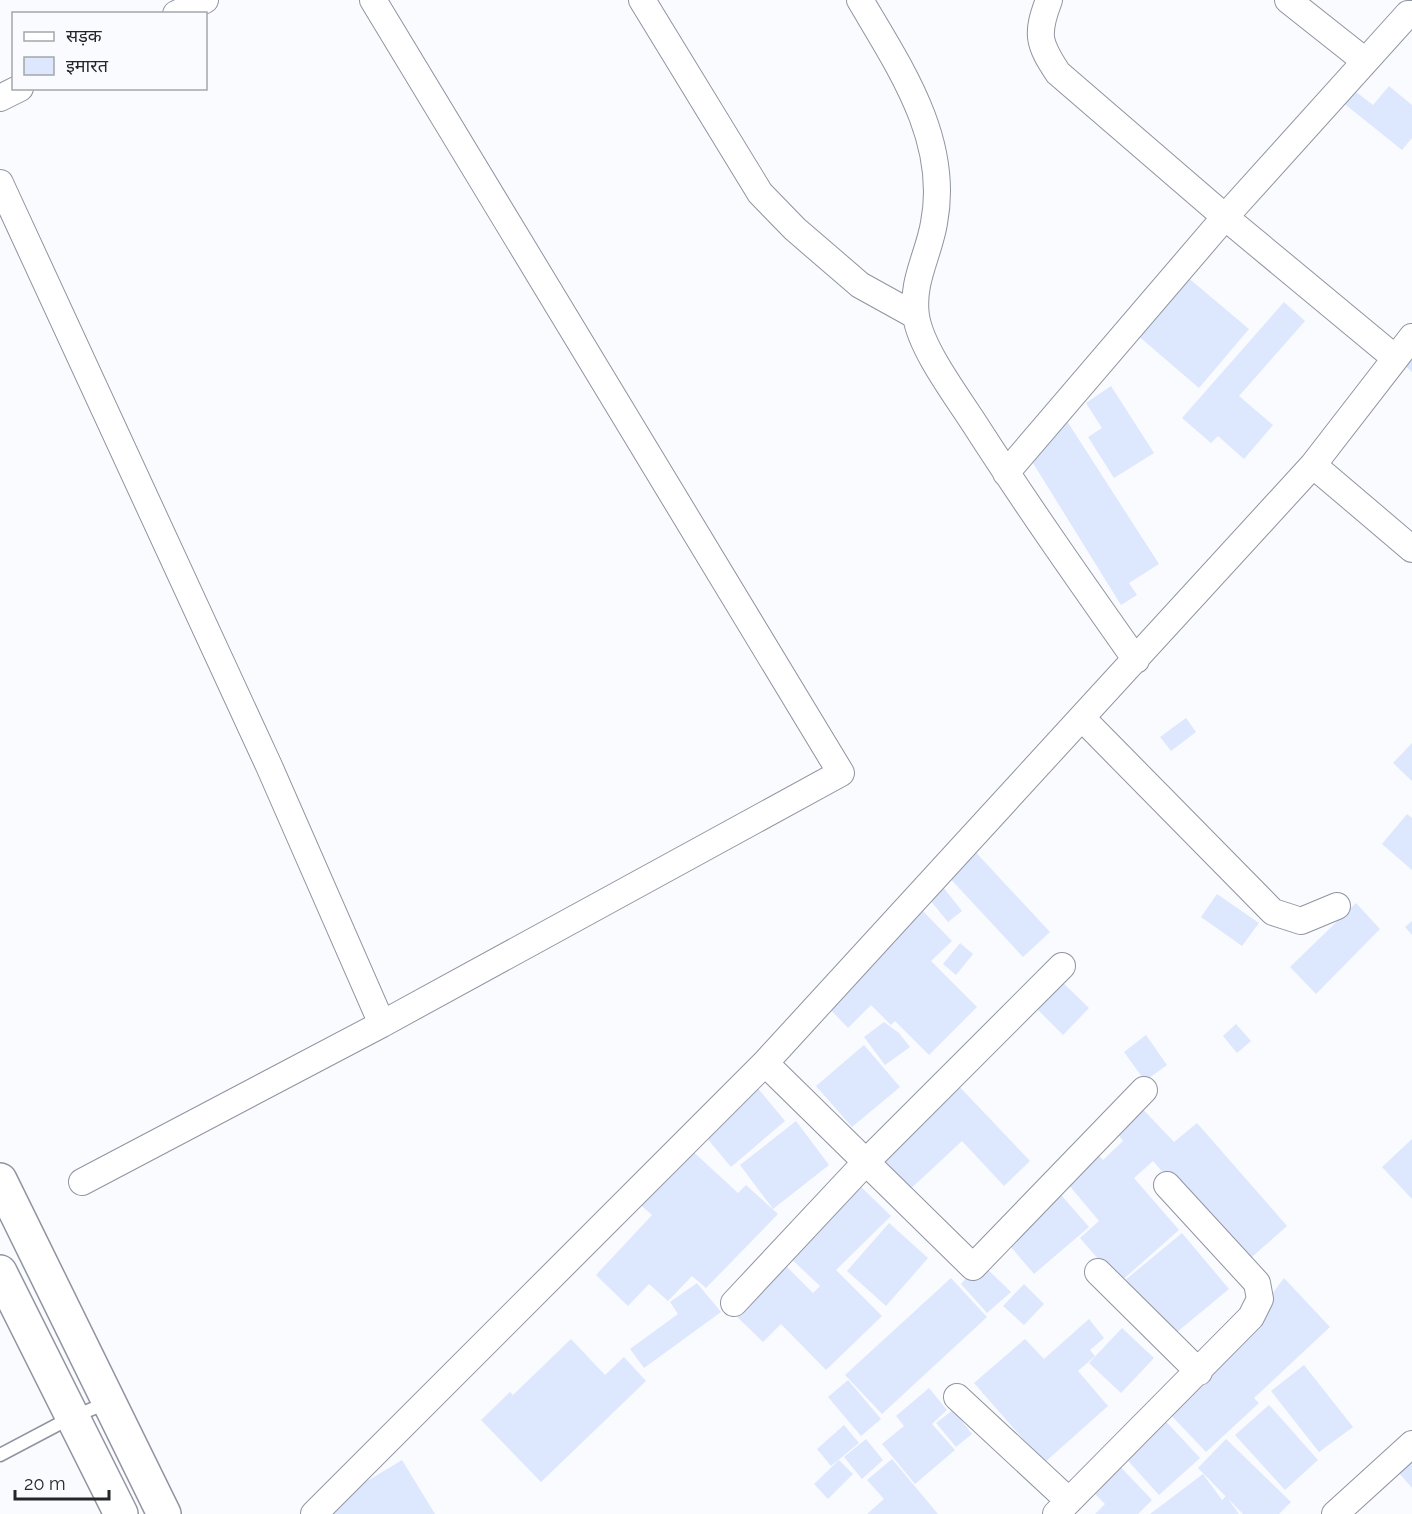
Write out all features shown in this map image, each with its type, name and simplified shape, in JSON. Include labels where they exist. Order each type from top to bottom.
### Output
[{"type":"street","points":[[180,12],[205,0]]},
{"type":"street","points":[[82,1182],[382,1024],[841,774],[373,0]]},
{"type":"street","points":[[642,0],[760,193],[795,229],[860,285],[916,316]]},
{"type":"street","points":[[860,0],[914,92],[928,135],[939,185],[934,224],[917,280],[916,316],[943,376],[1006,473],[1136,660]]},
{"type":"street","points":[[1049,0],[1039,28],[1044,51],[1058,73],[1224,217],[1395,358]]},
{"type":"street","points":[[1288,0],[1365,61]]},
{"type":"street","points":[[1006,473],[1224,217],[1408,14],[1412,14]]},
{"type":"street","points":[[0,98],[16,90]]},
{"type":"street","points":[[0,183],[269,766],[382,1024]]},
{"type":"street","points":[[314,1514],[765,1063],[1083,719],[1313,465],[1412,337]]},
{"type":"street","points":[[1313,465],[1412,549]]},
{"type":"street","points":[[1083,719],[1273,912],[1301,921],[1337,906]]},
{"type":"street","points":[[734,1303],[866,1162],[1062,966]]},
{"type":"street","points":[[765,1063],[973,1268],[1144,1090]]},
{"type":"street","points":[[0,1180],[164,1514]]},
{"type":"street","points":[[957,1397],[1062,1508],[1199,1372],[1251,1317],[1260,1299],[1257,1283],[1167,1185]]},
{"type":"street","points":[[0,1272],[121,1514]]},
{"type":"street","points":[[1098,1272],[1199,1372]]},
{"type":"street","points":[[1335,1514],[1412,1444]]},
{"type":"lane","points":[[0,1455],[72,1417],[109,1402]]},
{"type":"building","points":[[1389,86],[1412,105],[1412,138],[1402,150],[1341,101],[1351,88],[1373,105]]},
{"type":"building","points":[[1186,276],[1249,329],[1199,388],[1136,334]]},
{"type":"building","points":[[1284,302],[1305,321],[1239,396],[1273,425],[1244,459],[1218,436],[1211,443],[1182,418]]},
{"type":"building","points":[[1412,341],[1412,372],[1397,358]]},
{"type":"building","points":[[1111,386],[1154,453],[1114,478],[1088,437],[1102,428],[1086,403]]},
{"type":"building","points":[[1065,418],[1159,564],[1129,583],[1137,595],[1121,605],[1028,455]]},
{"type":"building","points":[[1186,718],[1196,732],[1171,751],[1160,737]]},
{"type":"building","points":[[1412,743],[1412,781],[1393,763]]},
{"type":"building","points":[[1407,814],[1412,818],[1412,870],[1382,844]]},
{"type":"building","points":[[969,845],[1050,932],[1023,957],[945,873]]},
{"type":"building","points":[[939,882],[962,911],[948,922],[925,894]]},
{"type":"building","points":[[1217,894],[1259,923],[1242,946],[1201,917]]},
{"type":"building","points":[[1356,903],[1380,929],[1316,994],[1290,967]]},
{"type":"building","points":[[918,906],[952,941],[931,961],[977,1007],[929,1055],[895,1021],[891,1025],[871,1005],[848,1028],[826,1005]]},
{"type":"building","points":[[1412,921],[1412,935],[1405,927]]},
{"type":"building","points":[[960,943],[973,954],[956,975],[943,964]]},
{"type":"building","points":[[1057,977],[1089,1008],[1063,1035],[1030,1002]]},
{"type":"building","points":[[884,1022],[899,1033],[910,1047],[885,1065],[864,1037]]},
{"type":"building","points":[[1236,1024],[1251,1041],[1237,1053],[1223,1036]]},
{"type":"building","points":[[1146,1035],[1167,1065],[1145,1081],[1124,1052]]},
{"type":"building","points":[[864,1045],[900,1087],[852,1127],[816,1086]]},
{"type":"building","points":[[751,1080],[785,1121],[731,1167],[701,1131]]},
{"type":"building","points":[[954,1081],[1030,1161],[1004,1186],[962,1141],[904,1195],[872,1162]]},
{"type":"building","points":[[1135,1101],[1174,1142],[1197,1123],[1287,1226],[1244,1264],[1153,1161],[1134,1178],[1179,1230],[1119,1283],[1080,1238],[1099,1221],[1063,1178],[1107,1132],[1114,1141],[1098,1155],[1103,1160],[1123,1141],[1113,1127]]},
{"type":"building","points":[[796,1121],[829,1165],[773,1209],[740,1165]]},
{"type":"building","points":[[1412,1139],[1412,1199],[1382,1167]]},
{"type":"building","points":[[687,1146],[738,1193],[746,1185],[778,1214],[706,1288],[692,1276],[668,1301],[649,1284],[628,1306],[596,1275],[652,1215],[634,1199]]},
{"type":"building","points":[[856,1182],[891,1216],[836,1270],[882,1316],[826,1370],[781,1324],[763,1342],[731,1311],[780,1260],[813,1293],[820,1286],[786,1254]]},
{"type":"building","points":[[1056,1189],[1089,1227],[1034,1274],[1005,1240]]},
{"type":"building","points":[[889,1223],[928,1258],[886,1306],[847,1271]]},
{"type":"building","points":[[1182,1233],[1229,1289],[1171,1337],[1124,1281]]},
{"type":"building","points":[[980,1262],[1011,1292],[987,1313],[961,1284]]},
{"type":"building","points":[[951,1278],[987,1317],[882,1414],[845,1375]]},
{"type":"building","points":[[1284,1278],[1330,1327],[1254,1398],[1259,1403],[1206,1452],[1167,1411],[1252,1321]]},
{"type":"building","points":[[697,1283],[721,1312],[644,1368],[630,1349],[678,1314],[670,1302]]},
{"type":"building","points":[[1024,1284],[1044,1304],[1024,1325],[1003,1306]]},
{"type":"building","points":[[1089,1319],[1104,1338],[1090,1350],[1095,1356],[1078,1371],[1108,1406],[1044,1463],[974,1383],[1025,1339],[1044,1359]]},
{"type":"building","points":[[1122,1328],[1154,1358],[1121,1393],[1089,1363]]},
{"type":"building","points":[[571,1339],[605,1375],[624,1357],[646,1381],[541,1482],[481,1420],[510,1392],[513,1395]]},
{"type":"building","points":[[1304,1365],[1353,1427],[1319,1452],[1271,1391]]},
{"type":"building","points":[[848,1380],[881,1419],[861,1436],[828,1397]]},
{"type":"building","points":[[929,1388],[947,1410],[932,1424],[955,1450],[915,1484],[882,1444],[904,1426],[896,1416]]},
{"type":"building","points":[[1269,1405],[1318,1460],[1285,1490],[1235,1435]]},
{"type":"building","points":[[953,1410],[972,1434],[956,1447],[936,1423]]},
{"type":"building","points":[[1160,1415],[1200,1458],[1159,1495],[1121,1453]]},
{"type":"building","points":[[844,1425],[859,1443],[831,1466],[817,1449]]},
{"type":"building","points":[[866,1439],[883,1460],[862,1479],[844,1457]]},
{"type":"building","points":[[1226,1439],[1291,1502],[1279,1514],[1243,1514],[1198,1468]]},
{"type":"building","points":[[1412,1451],[1412,1488],[1394,1467]]},
{"type":"building","points":[[892,1459],[938,1514],[867,1514],[884,1499],[867,1480]]},
{"type":"building","points":[[402,1460],[435,1514],[318,1514],[316,1512]]},
{"type":"building","points":[[839,1460],[853,1474],[828,1499],[814,1484]]},
{"type":"building","points":[[1114,1460],[1152,1500],[1138,1514],[1095,1514],[1105,1504],[1087,1486]]},
{"type":"building","points":[[1203,1474],[1222,1500],[1226,1496],[1239,1514],[1150,1514]]}]
